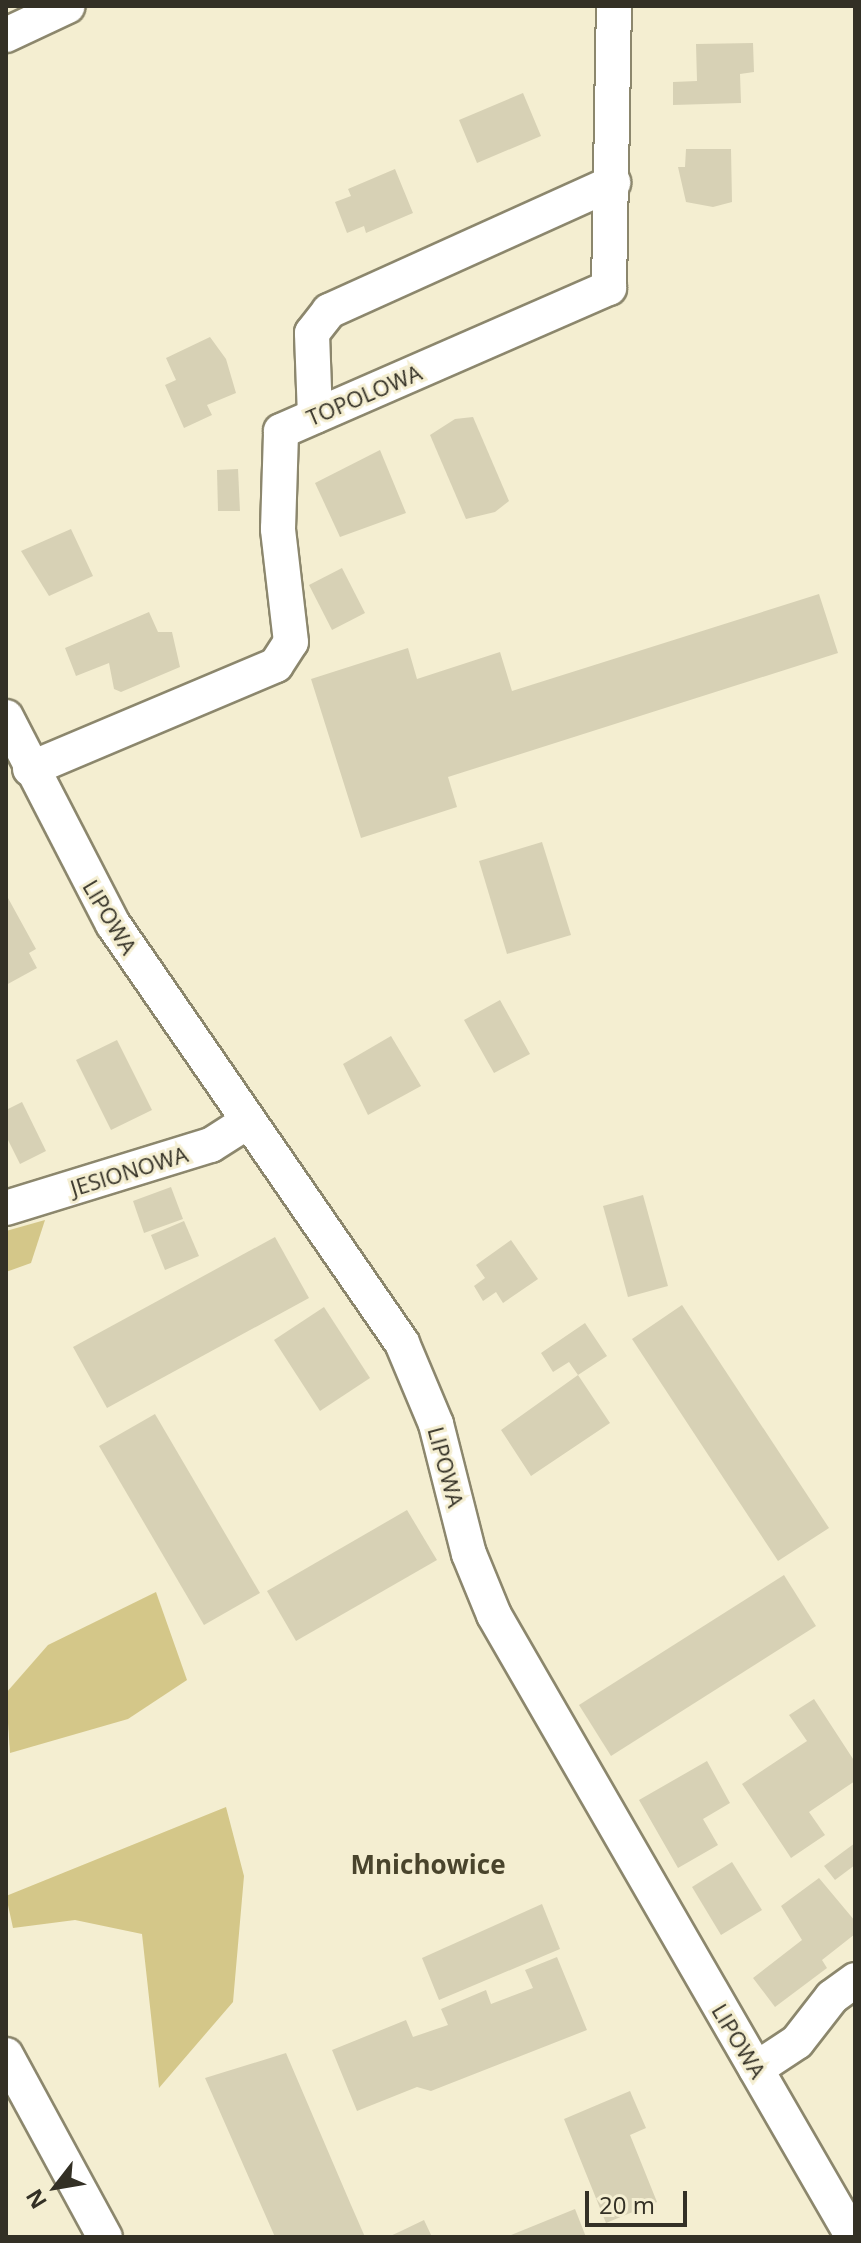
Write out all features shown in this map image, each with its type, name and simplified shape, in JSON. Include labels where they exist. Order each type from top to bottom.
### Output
[{"type":"street","points":[[6,35],[68,6]]},
{"type":"street","name":"TOPOLOWA","points":[[30,769],[276,665],[291,642],[278,529],[281,431],[609,288],[614,6]]},
{"type":"street","points":[[315,416],[312,333],[329,311],[613,183]]},
{"type":"street","name":"LIPOWA","points":[[6,717],[30,769],[113,924],[402,1343],[436,1424],[469,1554],[494,1615],[853,2237]]},
{"type":"street","name":"JESIONOWA","points":[[6,1208],[211,1145],[247,1122]]},
{"type":"street","points":[[756,2069],[797,2042],[832,1997],[855,1980]]},
{"type":"street","points":[[6,2055],[105,2237]]},
{"type":"shaded area","points":[[45,1220],[31,1263],[6,1272],[6,1231]]},
{"type":"shaded area","points":[[156,1592],[187,1680],[128,1719],[10,1753],[6,1693],[48,1645]]},
{"type":"shaded area","points":[[226,1807],[244,1876],[233,2002],[159,2088],[142,1934],[75,1920],[13,1928],[6,1896]]},
{"type":"building","points":[[753,43],[754,72],[740,74],[741,103],[673,105],[673,82],[697,81],[696,44]]},
{"type":"building","points":[[523,93],[541,136],[477,163],[459,120]]},
{"type":"building","points":[[686,149],[731,149],[732,202],[713,207],[686,202],[678,167],[685,167]]},
{"type":"building","points":[[395,169],[413,213],[366,233],[364,226],[347,233],[335,202],[351,196],[348,189]]},
{"type":"building","points":[[210,337],[226,359],[236,393],[207,405],[212,415],[184,428],[165,385],[176,380],[166,358]]},
{"type":"building","points":[[473,417],[509,501],[495,512],[466,519],[430,435],[455,419]]},
{"type":"building","points":[[380,450],[406,513],[340,537],[315,483]]},
{"type":"building","points":[[238,469],[240,511],[218,511],[217,470]]},
{"type":"building","points":[[71,529],[93,576],[49,596],[21,551]]},
{"type":"building","points":[[342,568],[365,613],[332,630],[309,585]]},
{"type":"building","points":[[819,594],[838,653],[448,777],[457,807],[361,838],[311,679],[408,648],[417,679],[500,652],[512,691]]},
{"type":"building","points":[[149,612],[158,632],[172,632],[180,667],[121,692],[114,689],[109,663],[76,676],[65,648]]},
{"type":"building","points":[[542,842],[571,935],[507,954],[479,861]]},
{"type":"building","points":[[8,898],[36,949],[29,953],[37,968],[6,985]]},
{"type":"building","points":[[500,1000],[530,1054],[494,1073],[464,1020]]},
{"type":"building","points":[[391,1036],[421,1086],[368,1115],[343,1064]]},
{"type":"building","points":[[117,1040],[152,1110],[111,1130],[76,1060]]},
{"type":"building","points":[[22,1102],[46,1151],[20,1164],[6,1136],[6,1110]]},
{"type":"building","points":[[171,1187],[183,1219],[144,1233],[133,1201]]},
{"type":"building","points":[[643,1195],[668,1286],[628,1297],[603,1206]]},
{"type":"building","points":[[184,1221],[199,1256],[165,1270],[151,1235]]},
{"type":"building","points":[[275,1237],[309,1298],[107,1408],[73,1347]]},
{"type":"building","points":[[511,1240],[538,1279],[503,1303],[496,1292],[483,1301],[474,1286],[485,1278],[476,1265]]},
{"type":"building","points":[[682,1305],[829,1528],[778,1561],[632,1339]]},
{"type":"building","points":[[324,1307],[370,1378],[320,1411],[274,1340]]},
{"type":"building","points":[[585,1323],[607,1356],[578,1375],[569,1362],[553,1372],[541,1353]]},
{"type":"building","points":[[578,1375],[610,1423],[531,1476],[501,1430]]},
{"type":"building","points":[[155,1414],[260,1593],[204,1625],[99,1446]]},
{"type":"building","points":[[407,1510],[437,1560],[296,1641],[267,1591]]},
{"type":"building","points":[[784,1575],[816,1626],[611,1756],[579,1705]]},
{"type":"building","points":[[814,1699],[855,1762],[855,1781],[809,1812],[825,1835],[791,1858],[742,1784],[807,1741],[789,1715]]},
{"type":"building","points":[[707,1761],[730,1803],[703,1819],[718,1845],[678,1868],[639,1800]]},
{"type":"building","points":[[855,1843],[855,1865],[835,1880],[824,1866]]},
{"type":"building","points":[[732,1862],[762,1910],[721,1935],[692,1887]]},
{"type":"building","points":[[819,1878],[855,1921],[855,1934],[822,1960],[827,1968],[775,2007],[753,1978],[802,1940],[781,1906]]},
{"type":"building","points":[[542,1904],[560,1949],[439,2000],[422,1958]]},
{"type":"building","points":[[557,1957],[587,2030],[431,2091],[417,2087],[357,2111],[332,2050],[406,2020],[413,2037],[448,2025],[441,2009],[486,1990],[491,2004],[533,1988],[525,1970]]},
{"type":"building","points":[[286,2053],[365,2237],[275,2237],[205,2078]]},
{"type":"building","points":[[630,2091],[646,2128],[630,2135],[657,2202],[606,2223],[564,2119]]},
{"type":"building","points":[[575,2209],[586,2237],[506,2237]]},
{"type":"building","points":[[424,2220],[432,2237],[388,2237],[399,2232]]},
{"type":"district","name":"Mnichowice","points":[[428,1865]]}]
